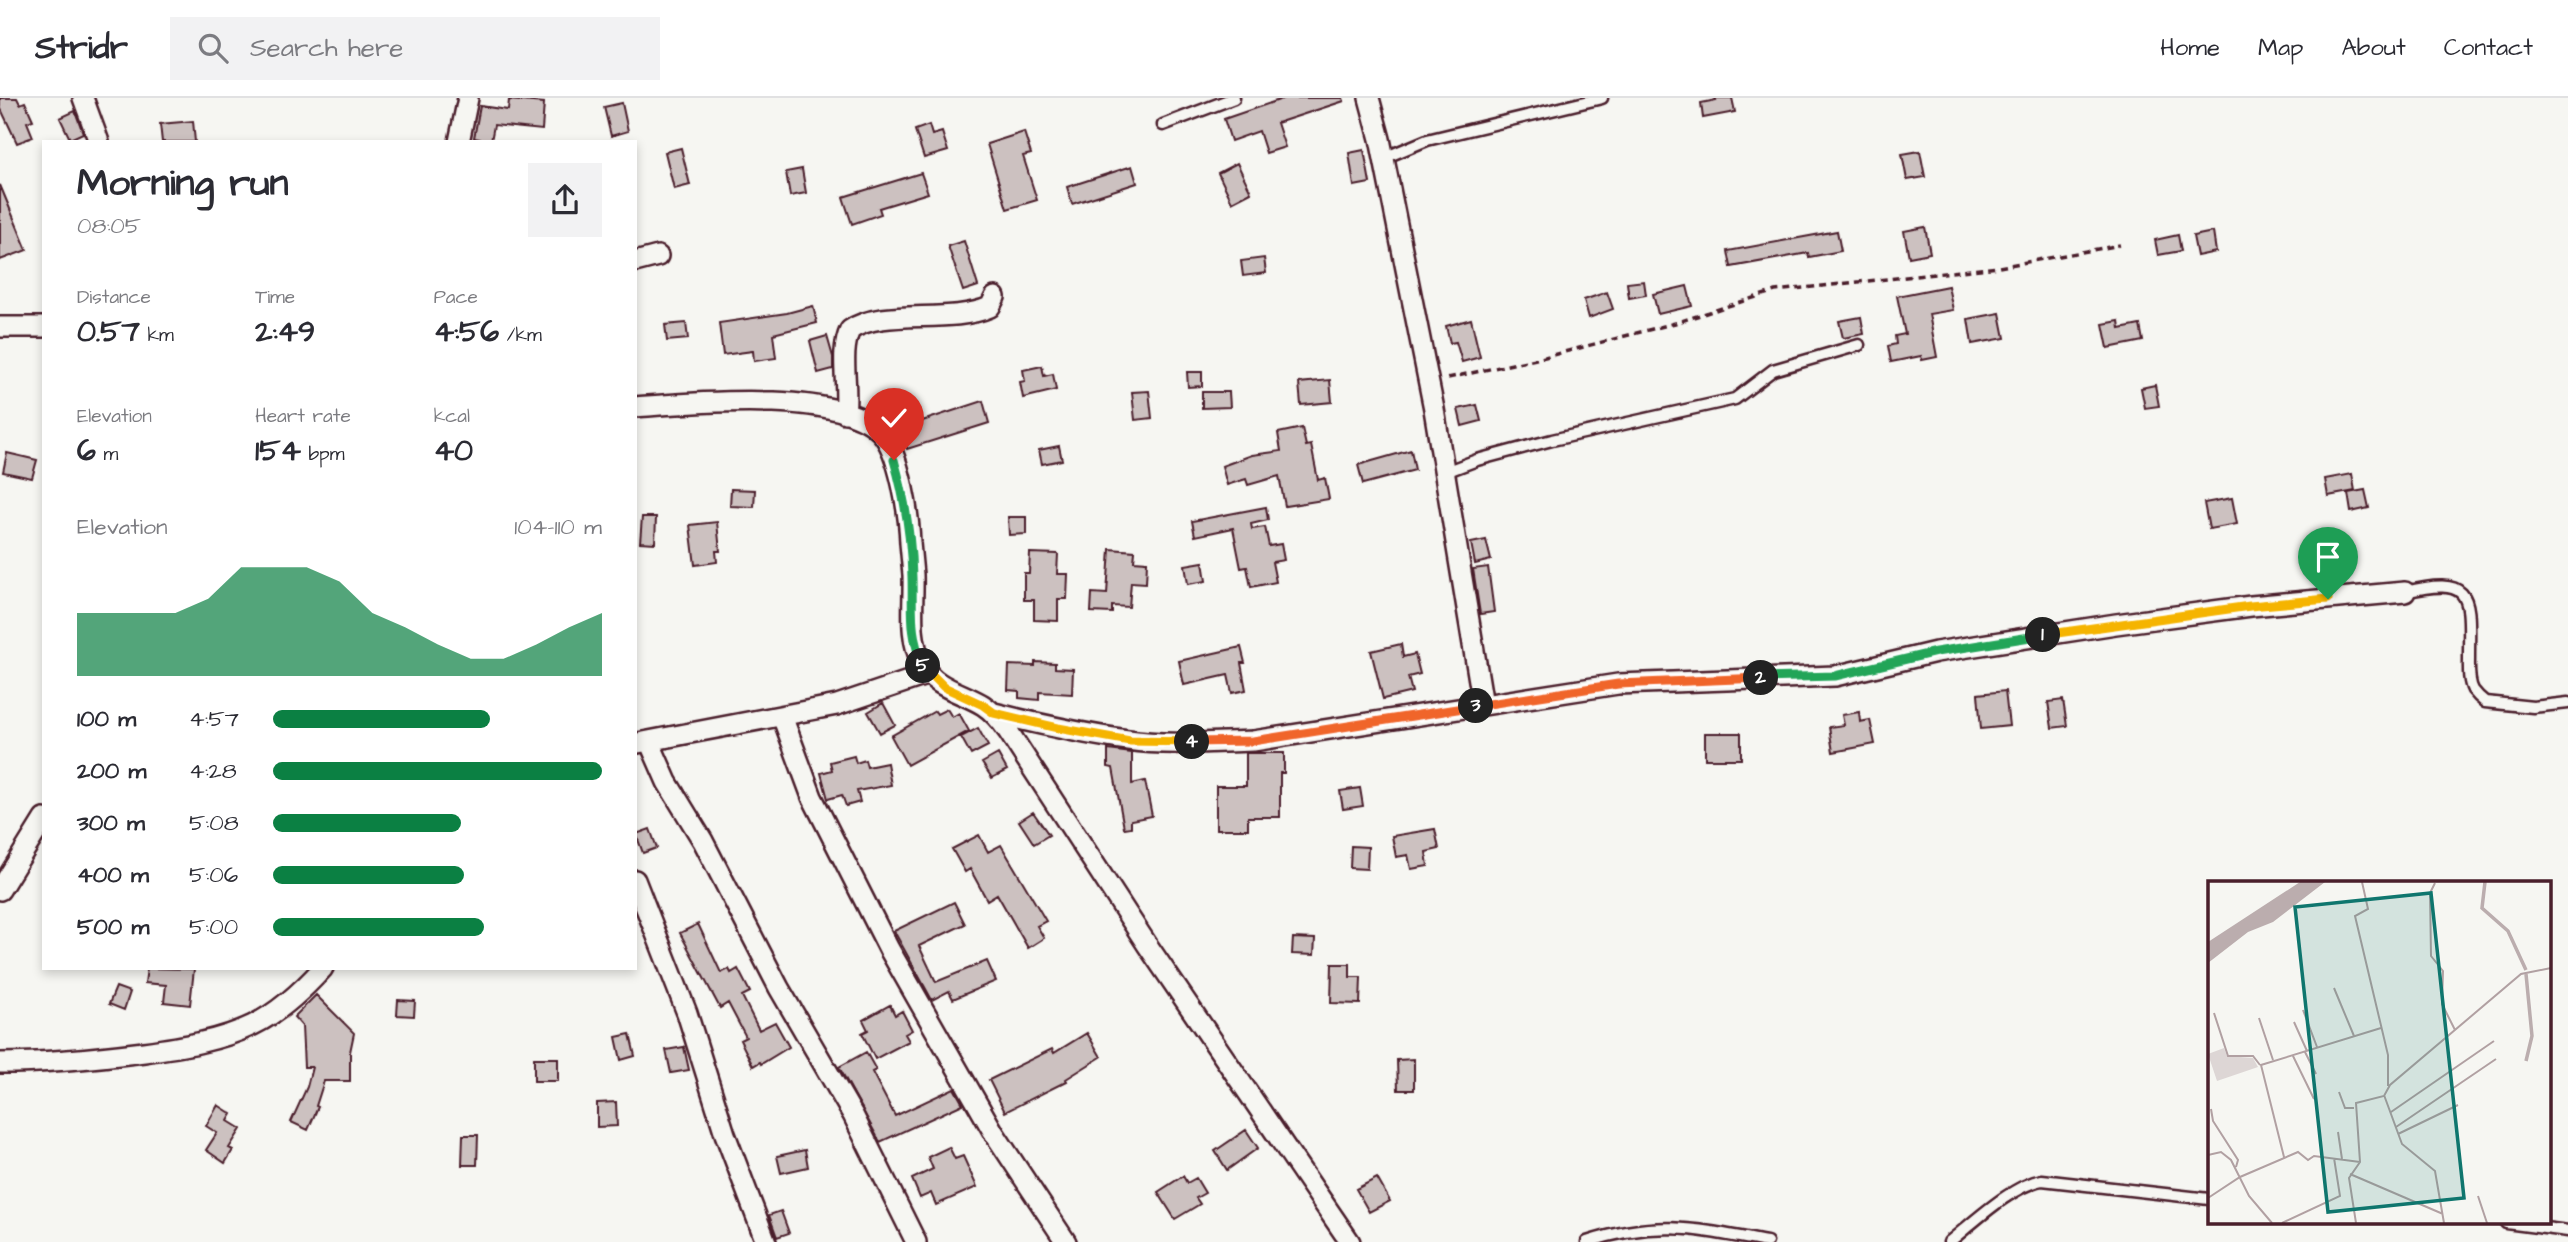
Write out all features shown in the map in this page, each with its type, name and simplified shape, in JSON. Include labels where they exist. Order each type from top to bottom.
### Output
[{"type":"street","points":[[83,98],[98,140]]},
{"type":"street","points":[[459,140],[468,98]]},
{"type":"street","points":[[1368,98],[1384,158],[1428,381],[1483,705]]},
{"type":"street","points":[[637,262],[659,256]]},
{"type":"street","points":[[845,413],[845,341],[850,330],[869,320],[972,313],[990,307],[995,297]]},
{"type":"street","points":[[0,327],[42,327]]},
{"type":"street","points":[[637,407],[731,403],[810,404],[845,413],[871,424],[883,434],[894,460],[910,534],[915,647],[929,674],[944,687],[994,713],[1148,946],[1350,1242]]},
{"type":"street","points":[[994,713],[1130,741],[1253,741],[1618,684],[1835,676],[1936,652],[2078,629],[2250,606],[2405,592]]},
{"type":"street","points":[[916,1242],[853,1115],[779,988],[708,850],[642,742],[837,705],[929,674]]},
{"type":"street","points":[[782,716],[812,797],[888,949],[994,1133],[1066,1242]]},
{"type":"street","points":[[0,890],[42,822]]},
{"type":"street","points":[[637,885],[687,1013],[725,1134],[766,1242]]},
{"type":"street","points":[[0,1063],[97,1058],[180,1046],[220,1036],[253,1026],[280,1009],[321,970]]},
{"type":"lane","points":[[1163,125],[1234,98]]},
{"type":"lane","points":[[1384,158],[1427,140],[1602,98]]},
{"type":"lane","points":[[1445,472],[1477,460],[1552,440],[1735,399],[1773,370],[1859,345]]},
{"type":"lane","points":[[2405,592],[2441,585],[2462,591],[2468,604],[2469,672],[2473,690],[2485,702],[2533,707],[2568,703]]},
{"type":"lane","points":[[1949,1242],[2017,1190],[2042,1180],[2208,1199]]},
{"type":"lane","points":[[2514,1224],[2568,1231]]},
{"type":"lane","points":[[1587,1242],[1634,1229],[1658,1227],[1701,1230],[1767,1242]]},
{"type":"path","points":[[1428,381],[1465,376],[1545,357],[1687,320],[1775,291],[1999,267],[2120,246]]},
{"type":"building","points":[[0,98],[17,98],[20,104],[25,102],[33,120],[27,122],[33,137],[17,143],[0,107]]},
{"type":"building","points":[[1285,98],[1343,98],[1344,101],[1277,123],[1285,147],[1266,153],[1259,131],[1231,141],[1224,119]]},
{"type":"building","points":[[1715,98],[1732,98],[1735,112],[1703,118],[1701,103],[1716,100]]},
{"type":"building","points":[[509,100],[544,103],[542,130],[494,125],[491,140],[474,138],[480,106],[508,110]]},
{"type":"building","points":[[622,103],[628,131],[611,136],[604,107]]},
{"type":"building","points":[[75,111],[83,133],[70,139],[60,118]]},
{"type":"building","points":[[193,121],[195,140],[162,140],[160,124]]},
{"type":"building","points":[[929,125],[932,135],[942,132],[948,151],[924,158],[915,130]]},
{"type":"building","points":[[1024,132],[1031,154],[1023,156],[1037,200],[1007,209],[987,144]]},
{"type":"building","points":[[681,148],[690,185],[674,189],[665,152]]},
{"type":"building","points":[[1364,150],[1370,183],[1354,186],[1349,153]]},
{"type":"building","points":[[1920,151],[1925,177],[1907,180],[1902,154]]},
{"type":"building","points":[[1237,163],[1251,192],[1232,202],[1218,173]]},
{"type":"building","points":[[1132,166],[1137,183],[1072,204],[1067,187]]},
{"type":"building","points":[[802,169],[806,193],[790,196],[786,172]]},
{"type":"building","points":[[921,173],[928,193],[879,208],[881,214],[852,224],[843,197]]},
{"type":"building","points":[[0,185],[27,250],[0,260]]},
{"type":"building","points":[[1925,227],[1930,253],[1909,257],[1904,231]]},
{"type":"building","points":[[1837,231],[1841,251],[1809,257],[1808,253],[1731,267],[1728,251]]},
{"type":"building","points":[[2213,232],[2216,252],[2197,256],[2193,236]]},
{"type":"building","points":[[2178,235],[2181,251],[2158,255],[2155,240]]},
{"type":"building","points":[[964,241],[978,286],[963,291],[948,246]]},
{"type":"building","points":[[1264,258],[1266,273],[1243,276],[1241,261]]},
{"type":"building","points":[[1644,281],[1646,295],[1629,298],[1627,283]]},
{"type":"building","points":[[1687,286],[1692,306],[1658,314],[1653,294]]},
{"type":"building","points":[[1948,286],[1953,310],[1929,314],[1937,357],[1922,360],[1921,356],[1891,362],[1888,346],[1896,344],[1895,336],[1905,334],[1897,296]]},
{"type":"building","points":[[1607,292],[1613,309],[1589,318],[1584,300]]},
{"type":"building","points":[[813,306],[817,323],[773,334],[776,358],[754,361],[753,351],[723,355],[719,323],[787,313]]},
{"type":"building","points":[[2000,313],[2005,338],[1972,344],[1968,319]]},
{"type":"building","points":[[1861,317],[1864,334],[1843,338],[1839,321]]},
{"type":"building","points":[[1471,319],[1480,357],[1462,362],[1456,342],[1450,343],[1446,326]]},
{"type":"building","points":[[2119,321],[2120,329],[2140,325],[2143,341],[2108,348],[2103,324]]},
{"type":"building","points":[[686,323],[688,339],[667,341],[665,325]]},
{"type":"building","points":[[827,336],[833,357],[833,369],[818,373],[810,341]]},
{"type":"building","points":[[1042,366],[1044,376],[1053,374],[1056,390],[1023,398],[1020,382],[1025,381],[1023,370]]},
{"type":"building","points":[[1187,372],[1202,372],[1202,386],[1188,387]]},
{"type":"building","points":[[1330,380],[1332,402],[1301,405],[1299,383]]},
{"type":"building","points":[[2155,385],[2159,406],[2145,408],[2141,388]]},
{"type":"building","points":[[1149,391],[1152,418],[1135,420],[1132,392]]},
{"type":"building","points":[[1202,392],[1229,392],[1230,407],[1202,408]]},
{"type":"building","points":[[983,401],[989,423],[907,449],[901,428]]},
{"type":"building","points":[[1477,405],[1481,421],[1462,426],[1458,409]]},
{"type":"building","points":[[1302,428],[1306,446],[1311,445],[1318,480],[1325,478],[1329,499],[1285,506],[1279,476],[1248,485],[1246,479],[1227,485],[1222,466],[1252,455],[1281,451],[1278,433]]},
{"type":"building","points":[[1059,446],[1062,460],[1042,464],[1039,450]]},
{"type":"building","points":[[1411,450],[1415,470],[1363,484],[1358,465]]},
{"type":"building","points":[[7,453],[37,460],[32,478],[3,472]]},
{"type":"building","points":[[2352,474],[2355,491],[2328,496],[2325,479]]},
{"type":"building","points":[[731,489],[755,490],[754,507],[730,506]]},
{"type":"building","points":[[2365,490],[2369,508],[2351,512],[2348,493]]},
{"type":"building","points":[[2232,498],[2237,524],[2209,529],[2204,503]]},
{"type":"building","points":[[1266,507],[1268,520],[1251,524],[1252,529],[1265,527],[1269,546],[1281,544],[1284,560],[1272,562],[1276,582],[1251,587],[1247,567],[1241,568],[1233,528],[1195,536],[1192,521]]},
{"type":"building","points":[[642,517],[656,517],[655,543],[640,542]]},
{"type":"building","points":[[1008,517],[1026,517],[1026,534],[1009,535]]},
{"type":"building","points":[[717,522],[720,551],[716,551],[717,562],[695,565],[690,525]]},
{"type":"building","points":[[1486,540],[1491,560],[1475,564],[1471,543]]},
{"type":"building","points":[[1110,549],[1135,551],[1134,561],[1147,562],[1146,583],[1131,582],[1129,607],[1112,606],[1112,613],[1091,612],[1092,593],[1107,594]]},
{"type":"building","points":[[1030,553],[1058,554],[1057,574],[1068,574],[1067,599],[1058,599],[1058,621],[1034,620],[1034,600],[1024,600],[1024,573],[1029,573]]},
{"type":"building","points":[[1203,562],[1206,581],[1188,584],[1185,565]]},
{"type":"building","points":[[1488,567],[1494,612],[1480,614],[1473,569]]},
{"type":"building","points":[[1401,644],[1403,657],[1415,654],[1420,674],[1408,677],[1412,692],[1383,699],[1371,651]]},
{"type":"building","points":[[1241,647],[1245,663],[1241,663],[1246,690],[1232,693],[1228,675],[1184,685],[1179,661]]},
{"type":"building","points":[[1035,662],[1055,663],[1055,668],[1073,669],[1072,694],[1039,692],[1039,700],[1019,698],[1019,691],[1008,690],[1009,665],[1035,666]]},
{"type":"building","points":[[2005,691],[2009,726],[1981,729],[1978,694]]},
{"type":"building","points":[[2063,700],[2067,726],[2052,728],[2048,702]]},
{"type":"building","points":[[883,703],[895,725],[880,733],[868,712]]},
{"type":"building","points":[[947,709],[952,717],[959,713],[969,731],[907,765],[891,736],[935,711],[937,714]]},
{"type":"building","points":[[1859,712],[1860,722],[1870,720],[1875,744],[1833,752],[1829,727],[1844,725],[1842,715]]},
{"type":"building","points":[[978,728],[988,746],[971,755],[961,737]]},
{"type":"building","points":[[1705,733],[1741,733],[1741,759],[1705,759]]},
{"type":"building","points":[[1108,750],[1132,753],[1132,784],[1145,781],[1152,816],[1131,820],[1131,827],[1124,828],[1113,768],[1108,767]]},
{"type":"building","points":[[1246,753],[1284,753],[1284,773],[1280,773],[1280,817],[1248,817],[1248,829],[1216,829],[1216,786],[1246,786]]},
{"type":"building","points":[[998,754],[1007,770],[992,778],[982,763]]},
{"type":"building","points":[[854,756],[856,763],[865,760],[867,767],[887,763],[891,785],[857,791],[860,802],[846,806],[842,795],[828,799],[821,773],[832,770],[830,762]]},
{"type":"building","points":[[1360,788],[1363,806],[1343,809],[1340,791]]},
{"type":"building","points":[[1033,812],[1049,835],[1034,844],[1019,821]]},
{"type":"building","points":[[650,829],[657,848],[643,853],[637,834]]},
{"type":"building","points":[[1435,829],[1439,849],[1426,852],[1428,866],[1411,869],[1408,855],[1396,857],[1392,836]]},
{"type":"building","points":[[979,835],[988,852],[1001,845],[1046,921],[1037,926],[1044,938],[1028,948],[997,894],[987,900],[970,869],[965,872],[952,849]]},
{"type":"building","points":[[1351,846],[1368,847],[1367,869],[1350,868]]},
{"type":"building","points":[[954,902],[965,924],[919,946],[936,982],[987,961],[996,981],[953,999],[949,991],[932,1000],[894,931]]},
{"type":"building","points":[[698,924],[721,973],[729,969],[731,973],[738,969],[750,992],[742,996],[759,1030],[775,1022],[789,1047],[761,1064],[760,1062],[753,1066],[740,1040],[746,1037],[728,1003],[720,1008],[680,933]]},
{"type":"building","points":[[1293,938],[1315,939],[1314,955],[1292,954]]},
{"type":"building","points":[[1332,964],[1350,964],[1350,977],[1361,977],[1360,1004],[1331,1003]]},
{"type":"building","points":[[147,970],[194,970],[190,1005],[164,1002],[166,985],[145,983]]},
{"type":"building","points":[[116,987],[130,992],[124,1010],[109,1004]]},
{"type":"building","points":[[316,995],[354,1033],[350,1052],[350,1081],[324,1081],[316,1106],[318,1107],[308,1130],[291,1122],[307,1087],[312,1067],[304,1067],[302,1026],[294,1017]]},
{"type":"building","points":[[398,1000],[415,1001],[414,1016],[397,1015]]},
{"type":"building","points":[[890,1005],[895,1015],[902,1011],[912,1030],[905,1034],[909,1041],[875,1059],[862,1033],[868,1030],[863,1020]]},
{"type":"building","points":[[1087,1033],[1101,1057],[1066,1079],[1067,1081],[1005,1112],[989,1080],[1052,1049],[1054,1053]]},
{"type":"building","points":[[630,1034],[635,1056],[621,1060],[616,1037]]},
{"type":"building","points":[[684,1047],[689,1070],[671,1073],[666,1050]]},
{"type":"building","points":[[866,1052],[876,1070],[872,1072],[895,1116],[954,1088],[963,1104],[880,1142],[839,1067]]},
{"type":"building","points":[[534,1058],[558,1058],[558,1081],[534,1081]]},
{"type":"building","points":[[1414,1059],[1414,1090],[1398,1090],[1397,1060]]},
{"type":"building","points":[[616,1102],[617,1126],[597,1127],[597,1103]]},
{"type":"building","points":[[218,1105],[232,1114],[228,1121],[241,1129],[229,1148],[233,1150],[225,1163],[206,1150],[217,1133],[206,1126]]},
{"type":"building","points":[[1246,1130],[1258,1148],[1227,1170],[1215,1151]]},
{"type":"building","points":[[463,1135],[478,1135],[477,1165],[462,1165]]},
{"type":"building","points":[[949,1147],[955,1159],[963,1156],[977,1187],[936,1205],[931,1193],[920,1198],[912,1179],[933,1169],[928,1157]]},
{"type":"building","points":[[805,1150],[808,1167],[781,1173],[777,1156]]},
{"type":"building","points":[[1183,1176],[1187,1183],[1196,1178],[1205,1193],[1196,1198],[1200,1204],[1175,1219],[1158,1192]]},
{"type":"building","points":[[1377,1178],[1390,1201],[1369,1212],[1356,1189]]},
{"type":"building","points":[[781,1211],[789,1233],[777,1237],[769,1215]]},
{"type":"route","points":[[894,460],[910,534],[915,647],[929,674],[944,687],[994,713],[1130,741],[1253,741],[1618,684],[1835,676],[1936,652],[2003,641],[2250,606],[2328,599]]}]
